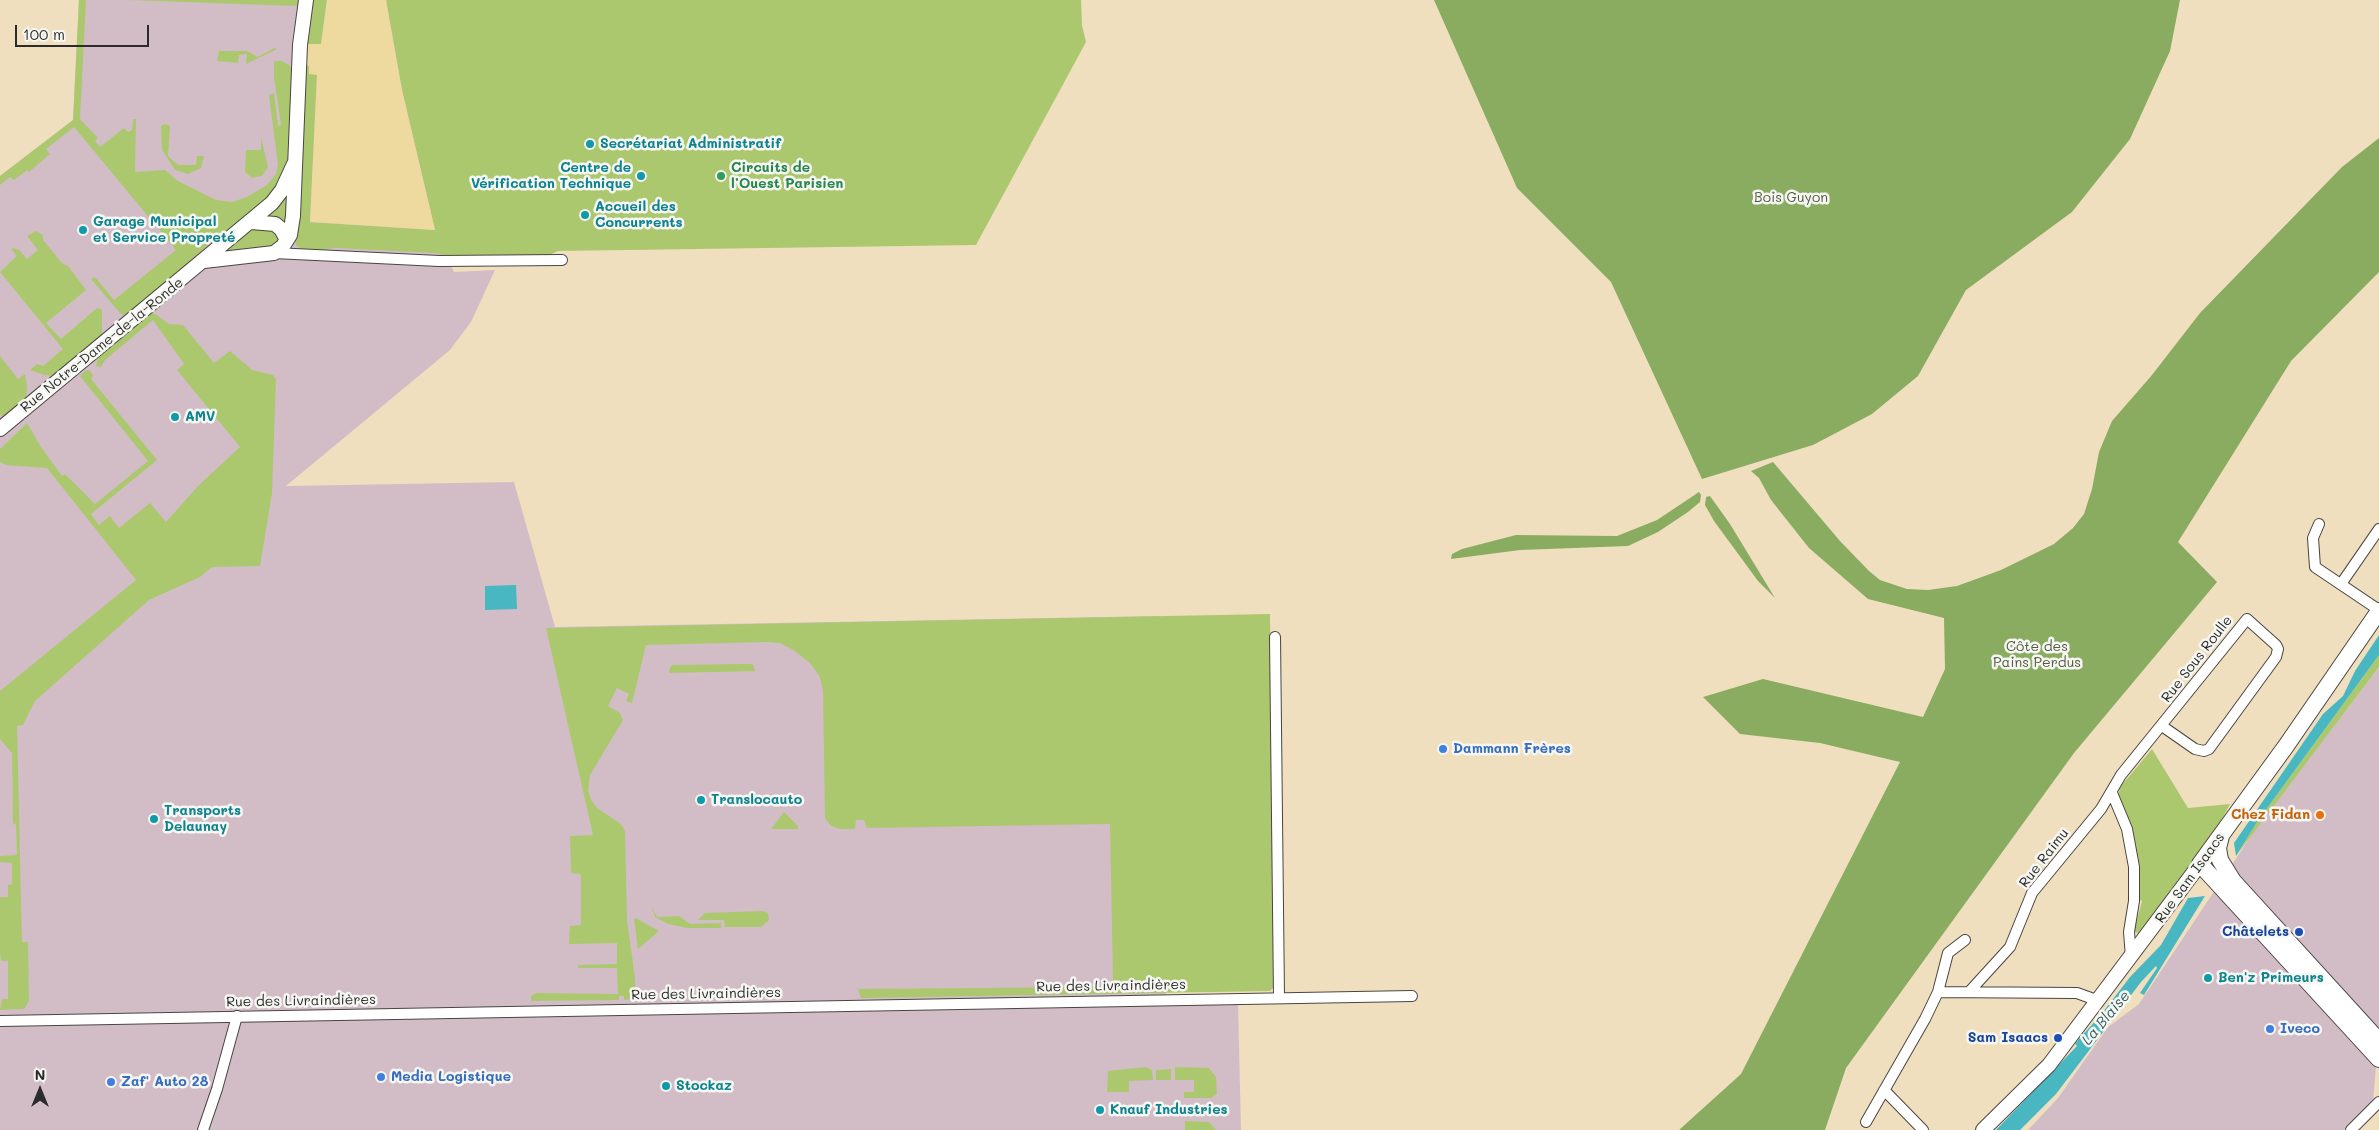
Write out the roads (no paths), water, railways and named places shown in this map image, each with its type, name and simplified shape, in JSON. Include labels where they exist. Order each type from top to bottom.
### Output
[{"type":"main road","name":"Rue Notre-Dame-de-la-Ronde","points":[[287,240],[293,216],[300,39],[306,0]]},
{"type":"main road","name":"Rue Notre-Dame-de-la-Ronde","points":[[0,429],[251,222],[272,203],[282,190],[294,164]]},
{"type":"main road","points":[[203,262],[274,253],[287,240],[281,229],[275,224],[251,222]]},
{"type":"main road","name":"Rue Sam Isaacs","points":[[1983,1130],[2049,1065],[2132,958],[2221,836],[2379,610]]},
{"type":"main road","points":[[2221,836],[2218,848],[2220,860],[2233,881],[2379,1041]]},
{"type":"main road","points":[[2202,861],[2233,881]]},
{"type":"main road","points":[[2202,861],[2379,1058]]},
{"type":"street","points":[[274,253],[439,261],[562,260]]},
{"type":"street","points":[[2319,524],[2313,538],[2315,567],[2379,610]]},
{"type":"street","points":[[2341,584],[2379,529]]},
{"type":"street","name":"Rue Sous Roulle","points":[[2112,793],[2122,776],[2247,619],[2276,645],[2278,649],[2276,657],[2208,749],[2204,751],[2195,749],[2162,726]]},
{"type":"street","points":[[1275,637],[1279,997]]},
{"type":"street","points":[[2112,793],[2126,829],[2134,867],[2134,901],[2129,932],[2132,958]]},
{"type":"street","name":"Rue Raimu","points":[[1969,992],[2010,948],[2032,893],[2112,793]]},
{"type":"street","points":[[1866,1122],[1938,992],[1948,953],[1965,940]]},
{"type":"street","points":[[1938,992],[2077,993],[2099,1001]]},
{"type":"street","name":"Rue des Livraindières","points":[[0,1020],[1412,996]]},
{"type":"street","points":[[203,1130],[217,1088],[236,1016]]},
{"type":"street","points":[[1884,1090],[1923,1130]]},
{"type":"street","points":[[2351,1130],[2379,1102]]},
{"type":"water","points":[[516,585],[517,609],[485,610],[485,586]]},
{"type":"water","points":[[2379,635],[2379,655],[2257,822],[2236,856],[2234,843],[2323,714],[2343,696],[2355,671]]},
{"type":"water","name":"La Blaise","points":[[2205,896],[2144,995],[2140,993],[2157,968],[2156,966],[2141,982],[2056,1094],[2020,1130],[1996,1130],[2077,1046],[2075,1044],[2078,1040],[2100,1016],[2130,977],[2161,945],[2188,898]]},
{"type":"place","name":"Secrétariat Administratif","points":[[590,144]]},
{"type":"place","name":"Centre de Vérification Technique","points":[[641,176]]},
{"type":"place","name":"Circuits de l’Ouest Parisien","points":[[721,176]]},
{"type":"place","name":"Accueil des Concurrents","points":[[585,215]]},
{"type":"place","name":"Garage Municipal et Service Propreté","points":[[83,230]]},
{"type":"place","name":"AMV","points":[[175,417]]},
{"type":"place","name":"Dammann Frères","points":[[1443,749]]},
{"type":"place","name":"Translocauto","points":[[701,800]]},
{"type":"place","name":"Chez Fidan","points":[[2320,815]]},
{"type":"place","name":"Transports Delaunay","points":[[154,819]]},
{"type":"place","name":"Châtelets","points":[[2299,932]]},
{"type":"place","name":"Ben'z Primeurs","points":[[2208,978]]},
{"type":"place","name":"Iveco","points":[[2270,1029]]},
{"type":"place","name":"Sam Isaacs","points":[[2058,1038]]},
{"type":"place","name":"Media Logistique","points":[[381,1077]]},
{"type":"place","name":"Zaf' Auto 28","points":[[111,1082]]},
{"type":"place","name":"Stockaz","points":[[666,1086]]},
{"type":"place","name":"Knauf Industries","points":[[1100,1110]]},
{"type":"park label","name":"Bois Guyon","points":[[1791,198]]},
{"type":"park label","name":"Côte des Pains Perdus","points":[[2037,656]]}]
